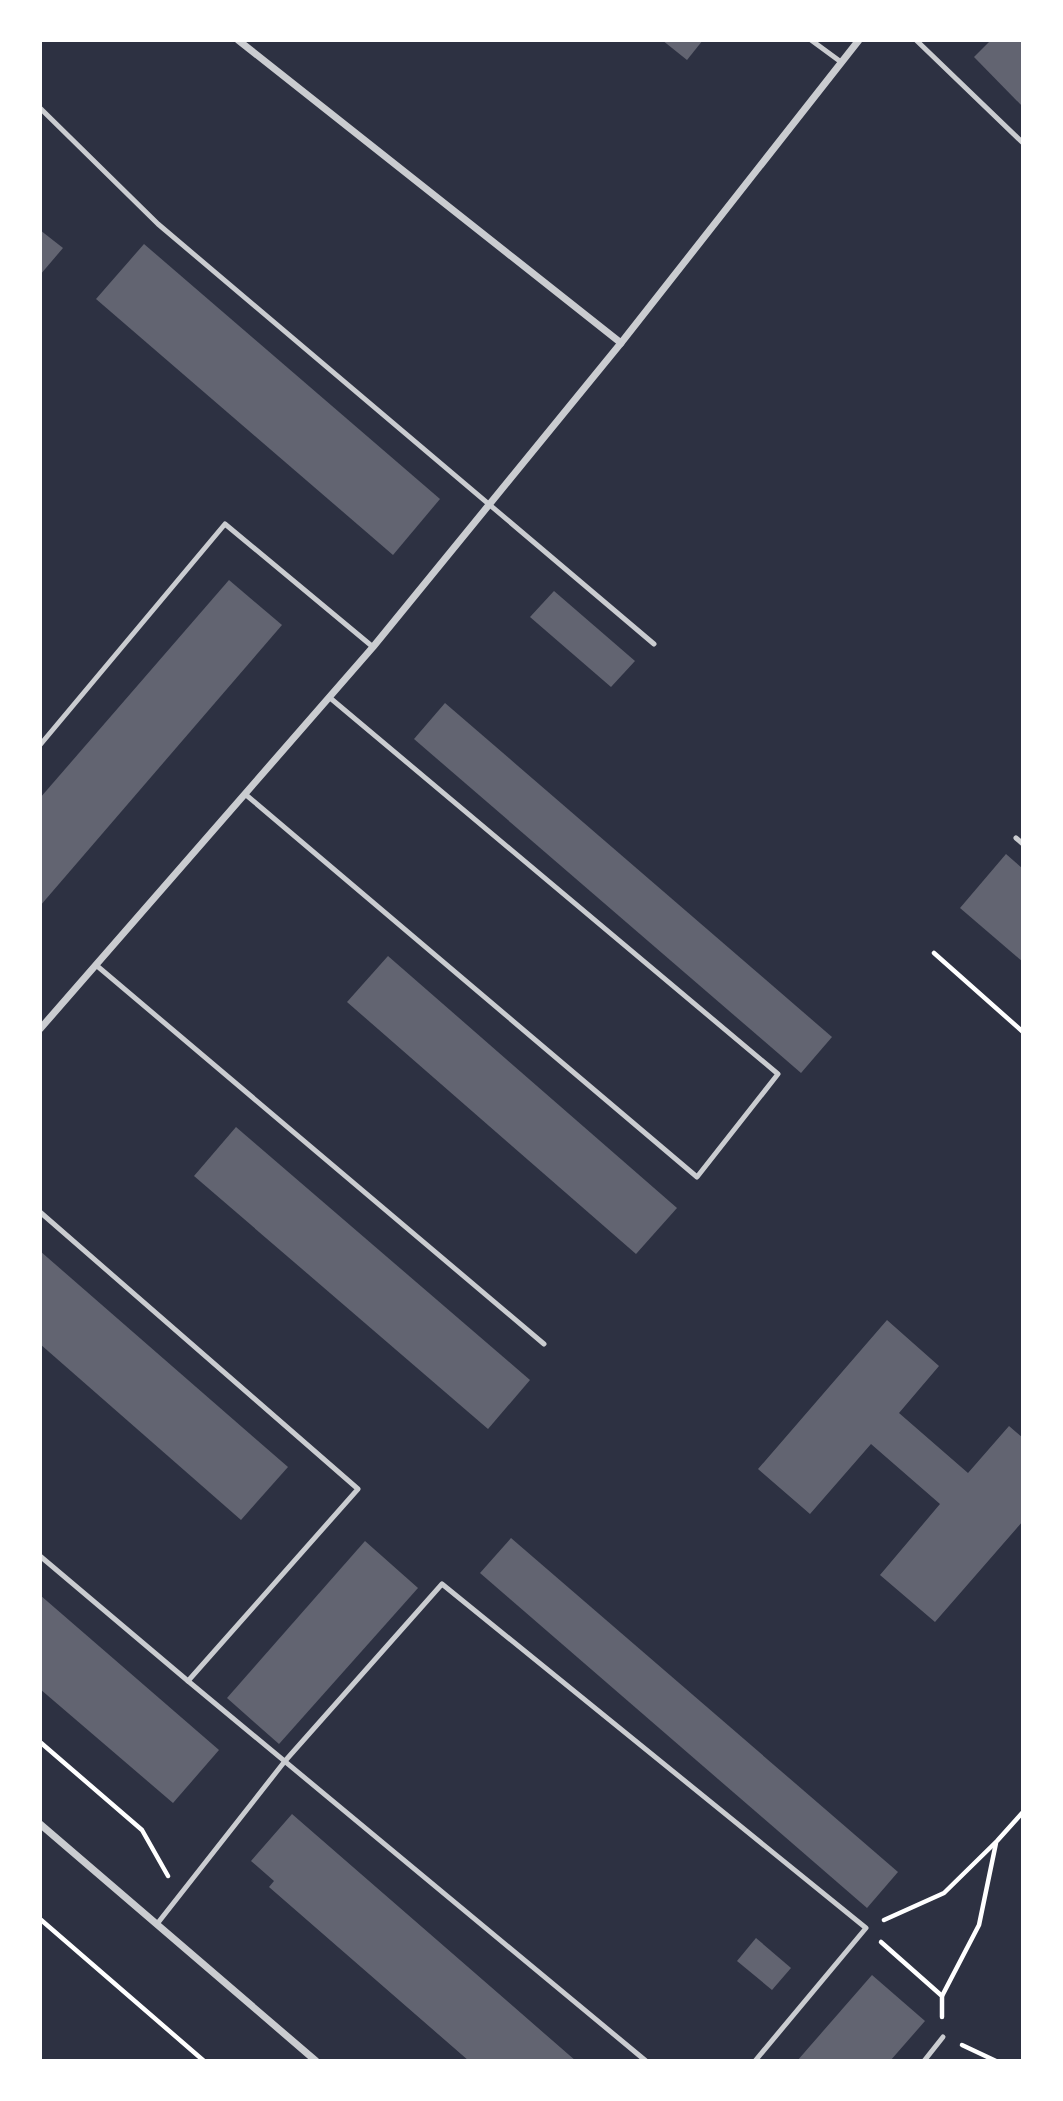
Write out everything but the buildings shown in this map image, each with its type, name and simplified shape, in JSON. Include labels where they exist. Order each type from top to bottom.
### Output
[{"type":"street","points":[[238,40],[621,342]]},
{"type":"street","points":[[40,1029],[373,647],[621,342],[859,40]]},
{"type":"street","points":[[40,1824],[316,2061]]},
{"type":"lane","points":[[811,40],[841,62]]},
{"type":"lane","points":[[916,40],[1023,143]]},
{"type":"lane","points":[[40,108],[158,224],[654,644]]},
{"type":"lane","points":[[40,745],[225,524],[373,647]]},
{"type":"lane","points":[[245,794],[696,1177],[778,1074],[329,697]]},
{"type":"lane","points":[[1016,838],[1023,844]]},
{"type":"lane","points":[[96,965],[544,1344]]},
{"type":"lane","points":[[40,1212],[358,1489],[188,1681]]},
{"type":"lane","points":[[40,1556],[646,2061]]},
{"type":"lane","points":[[157,1924],[285,1761],[442,1584],[866,1928],[755,2061]]},
{"type":"lane","points":[[924,2061],[943,2037]]},
{"type":"path","points":[[934,953],[1023,1032]]},
{"type":"path","points":[[40,1742],[142,1830],[179,1895]]},
{"type":"path","points":[[942,1996],[866,1928],[944,1893],[1023,1812]]},
{"type":"path","points":[[996,2061],[943,2037],[942,1996],[979,1925],[997,1841]]},
{"type":"path","points":[[40,1919],[204,2061]]}]
